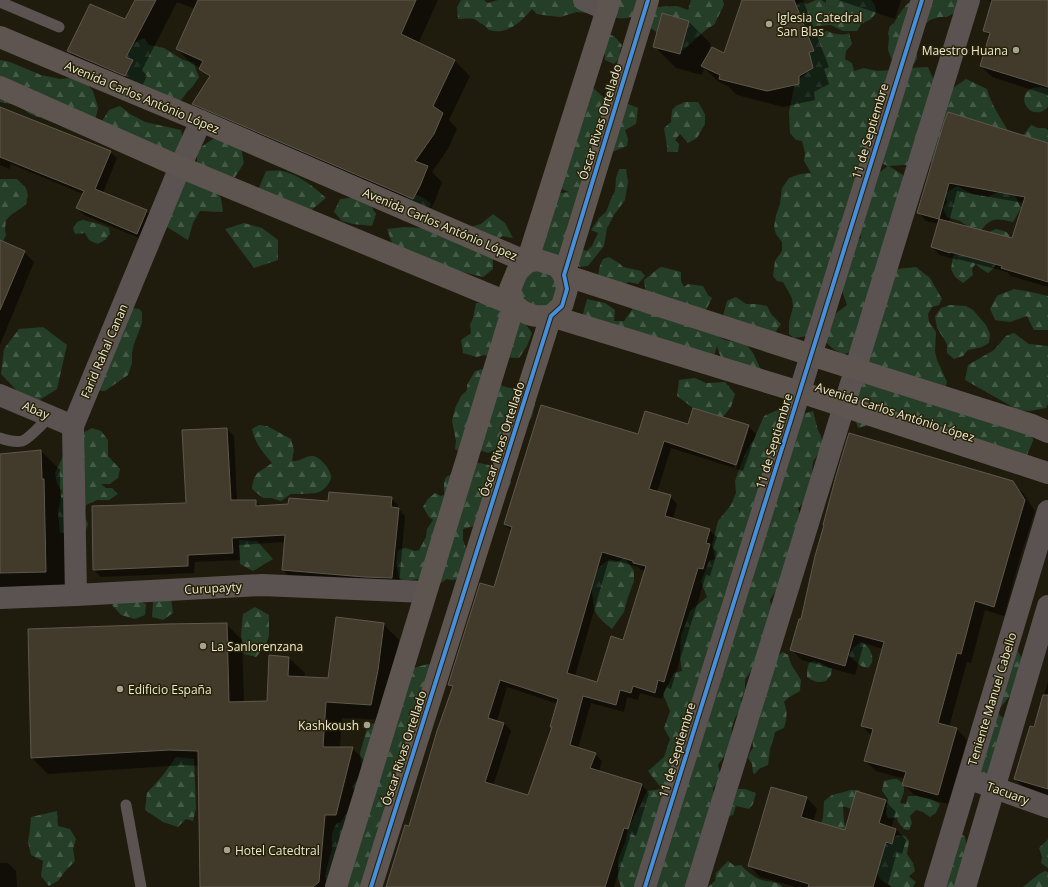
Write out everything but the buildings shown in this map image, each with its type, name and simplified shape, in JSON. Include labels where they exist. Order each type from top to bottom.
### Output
[{"type":"main road","name":"Óscar Rivas Ortellado","points":[[371,887],[551,316],[562,306],[568,289],[564,275],[648,0]]},
{"type":"main road","name":"Óscar Rivas Ortellado","points":[[336,887],[514,305],[510,289],[517,272],[527,262],[608,5]]},
{"type":"main road","name":"Avenida Carlos António López","points":[[0,37],[527,262],[538,260],[557,266],[564,275],[1032,425],[1048,432]]},
{"type":"main road","name":"Avenida Carlos António López","points":[[0,87],[180,167],[514,305],[522,312],[535,316],[551,316],[800,392],[1048,473]]},
{"type":"street","points":[[584,0],[608,5]]},
{"type":"street","name":"11 de Septiembre","points":[[645,887],[922,0]]},
{"type":"street","points":[[696,887],[969,0]]},
{"type":"street","name":"Farid Rahal Canan","points":[[76,595],[73,426],[180,167],[201,122]]},
{"type":"street","name":"Abay","points":[[0,395],[73,426]]},
{"type":"street","name":"Teniente Manuel Cabello","points":[[935,887],[1048,511]]},
{"type":"street","name":"Curupayty","points":[[0,598],[262,585],[426,592]]},
{"type":"street","points":[[965,887],[1048,606]]},
{"type":"street","name":"Tacuary","points":[[968,778],[1048,807]]},
{"type":"lane","points":[[0,2],[59,27]]},
{"type":"lane","points":[[0,438],[22,441],[50,416]]},
{"type":"lane","points":[[126,805],[141,887]]},
{"type":"green space","points":[[461,0],[484,0],[488,3],[498,0],[596,0],[587,13],[577,12],[560,17],[537,14],[532,9],[514,26],[502,31],[496,31],[489,30],[474,19],[458,19],[457,7]]},
{"type":"green space","points":[[606,0],[639,0],[632,17],[615,18],[610,16]]},
{"type":"green space","points":[[691,0],[723,0],[724,5],[714,25],[708,28],[682,51],[675,48],[649,27],[657,7],[677,6],[688,10]]},
{"type":"green space","points":[[816,0],[821,0],[826,3],[826,0],[871,0],[875,5],[876,13],[871,19],[861,24],[857,31],[843,31],[831,25],[816,26],[806,31],[794,7],[801,2],[807,4]]},
{"type":"green space","points":[[967,0],[964,7],[947,17],[939,17],[930,20],[925,24],[916,52],[917,59],[914,64],[899,65],[898,67],[891,58],[888,50],[888,33],[890,26],[894,23],[902,10],[910,1]]},
{"type":"green space","points":[[827,31],[838,34],[849,33],[852,44],[846,51],[845,59],[852,63],[854,71],[864,68],[877,71],[893,70],[893,84],[864,184],[888,166],[876,161],[886,138],[887,126],[902,76],[909,68],[928,67],[933,78],[953,88],[966,79],[987,89],[994,107],[1010,134],[1000,148],[965,159],[954,157],[946,150],[926,166],[889,166],[903,175],[906,201],[904,236],[884,259],[880,289],[866,308],[865,338],[854,349],[846,354],[837,351],[824,341],[821,326],[819,331],[808,336],[794,338],[789,334],[789,322],[793,307],[792,298],[783,282],[777,281],[773,276],[775,261],[782,251],[782,242],[776,234],[774,227],[780,204],[782,188],[789,178],[800,174],[811,173],[804,161],[805,153],[802,141],[796,140],[790,133],[789,112],[795,82],[813,68],[808,67],[808,47],[812,35]],"holes":[[[855,215],[861,238],[851,243],[850,258],[841,262]],[[840,264],[841,288],[847,305],[822,324]]]},
{"type":"green space","points":[[604,33],[614,36],[622,45],[620,58],[614,64],[605,60],[602,47]]},
{"type":"green space","points":[[144,38],[149,45],[164,48],[183,60],[194,63],[199,77],[182,99],[177,103],[132,81],[121,73],[128,46]]},
{"type":"green space","points":[[0,60],[10,62],[41,75],[60,79],[70,78],[86,83],[93,91],[98,108],[95,121],[60,125],[30,114],[17,105],[0,102]]},
{"type":"green space","points":[[592,87],[611,104],[592,164],[586,166],[581,182],[582,191],[564,255],[557,258],[542,254],[540,245],[553,194],[570,192],[555,185]]},
{"type":"green space","points":[[1042,87],[1048,89],[1048,107],[1042,112],[1035,112],[1027,107],[1024,99],[1025,94],[1033,88]]},
{"type":"green space","points":[[685,102],[698,102],[705,114],[705,124],[697,138],[688,143],[680,134],[675,140],[679,144],[678,152],[667,152],[664,128],[671,122],[672,110],[676,106]]},
{"type":"green space","points":[[628,104],[638,108],[636,124],[625,130],[628,139],[627,146],[600,157]]},
{"type":"green space","points":[[120,106],[130,114],[145,122],[181,130],[183,140],[164,167],[102,121],[109,110]]},
{"type":"green space","points":[[1031,125],[1048,130],[1048,142],[1035,153],[1019,138]]},
{"type":"green space","points":[[217,136],[241,148],[244,163],[235,177],[216,176],[197,168],[197,150]]},
{"type":"green space","points":[[619,169],[626,169],[628,182],[625,200],[607,228],[604,246],[588,266],[579,267],[575,261],[580,249],[587,251],[592,246],[598,233],[591,230],[599,218],[606,212],[615,191],[616,178]]},
{"type":"green space","points":[[266,171],[280,171],[294,175],[311,185],[326,198],[310,211],[258,190]]},
{"type":"green space","points":[[184,175],[208,182],[221,198],[223,212],[200,211],[193,223],[188,240],[162,224]]},
{"type":"green space","points":[[0,179],[17,179],[26,188],[28,195],[26,204],[6,220],[6,235],[1,245],[0,245]]},
{"type":"green space","points":[[957,186],[972,194],[988,197],[998,192],[1013,192],[1021,208],[1013,222],[995,220],[988,223],[981,231],[969,227],[960,221],[947,217],[943,208],[947,202],[946,193]]},
{"type":"green space","points":[[418,195],[431,203],[427,219],[417,224],[403,221],[394,212],[399,199]]},
{"type":"green space","points":[[359,197],[368,201],[376,214],[372,226],[342,221],[334,212],[340,199]]},
{"type":"green space","points":[[493,214],[505,223],[513,238],[502,236],[497,243],[470,227],[481,224]]},
{"type":"green space","points":[[83,220],[109,228],[110,234],[105,240],[98,244],[89,240],[85,233],[75,234],[73,228],[77,222]]},
{"type":"green space","points":[[244,223],[262,228],[278,240],[278,260],[254,268],[225,229]]},
{"type":"green space","points":[[405,227],[439,229],[493,259],[493,269],[483,277],[442,267],[394,248],[387,229]]},
{"type":"green space","points":[[996,229],[1007,233],[1013,243],[997,261],[994,268],[988,273],[976,264],[972,270],[973,275],[963,283],[955,277],[951,269],[953,256]]},
{"type":"green space","points":[[609,257],[623,267],[641,271],[645,276],[638,284],[629,282],[608,290],[599,287],[598,276],[600,267],[603,259]]},
{"type":"green space","points":[[662,267],[681,272],[681,281],[684,287],[688,284],[703,286],[708,295],[712,298],[704,314],[646,294],[644,280]]},
{"type":"green space","points":[[916,267],[930,278],[942,299],[939,305],[932,307],[928,314],[929,322],[936,332],[935,351],[937,360],[947,382],[945,389],[1032,425],[1033,441],[1027,455],[1005,459],[936,437],[941,425],[907,427],[885,420],[858,428],[852,410],[889,280],[898,269]]},
{"type":"green space","points":[[529,268],[559,278],[550,310],[520,303],[521,276]]},
{"type":"green space","points":[[1014,289],[1048,296],[1048,330],[1034,330],[1027,316],[1010,322],[995,320],[990,309],[997,296]]},
{"type":"green space","points":[[736,297],[746,304],[767,306],[771,314],[781,324],[774,334],[723,316],[727,301]]},
{"type":"green space","points":[[587,299],[605,303],[615,310],[614,321],[624,321],[633,308],[710,332],[725,340],[746,344],[753,353],[762,372],[724,369],[717,346],[711,365],[580,325]]},
{"type":"green space","points":[[476,303],[483,303],[525,323],[532,333],[527,346],[519,358],[491,357],[484,355],[477,357],[463,353],[461,340],[471,333],[470,325]]},
{"type":"green space","points":[[950,305],[966,306],[973,310],[986,325],[990,334],[989,343],[982,347],[968,350],[963,356],[954,359],[947,353],[947,344],[937,328],[935,316],[941,308]]},
{"type":"green space","points":[[133,308],[139,309],[142,312],[142,323],[134,344],[132,363],[128,375],[105,391],[101,391],[96,386]]},
{"type":"green space","points":[[43,327],[67,345],[57,389],[38,401],[21,395],[1,374],[4,349],[19,329]]},
{"type":"green space","points":[[1014,333],[1029,344],[1048,346],[1048,404],[1046,408],[1030,411],[1018,410],[965,380],[968,365],[994,350],[1006,336]]},
{"type":"green space","points":[[487,368],[499,380],[502,386],[523,391],[533,396],[535,404],[532,417],[525,427],[493,451],[488,453],[476,449],[462,453],[455,449],[456,441],[452,421],[455,408],[461,396],[467,390],[467,385],[475,371]]},
{"type":"green space","points":[[695,378],[706,383],[725,382],[735,394],[731,407],[723,417],[693,408],[677,396],[679,380]]},
{"type":"green space","points":[[782,408],[806,413],[813,411],[823,446],[813,462],[810,498],[798,508],[801,519],[778,587],[770,600],[773,614],[753,667],[745,680],[745,690],[741,700],[741,708],[732,727],[730,754],[723,758],[718,765],[721,778],[713,788],[716,811],[692,862],[690,879],[684,887],[621,887],[618,878],[618,859],[625,843],[628,829],[647,791],[662,789],[648,771],[664,757],[670,739],[664,728],[670,711],[663,694],[674,673],[682,671],[680,658],[681,636],[690,611],[707,597],[701,582],[709,561],[715,559],[712,545],[718,521],[731,505],[736,493],[735,481],[745,454],[754,439],[764,416]]},
{"type":"green space","points":[[259,425],[267,426],[291,439],[294,450],[292,461],[313,456],[322,461],[327,466],[331,476],[327,486],[317,493],[291,494],[281,501],[271,498],[263,498],[252,489],[254,479],[258,473],[272,463],[260,448],[253,434],[252,429]]},
{"type":"green space","points":[[92,428],[101,431],[108,440],[108,456],[120,469],[118,478],[110,484],[101,484],[106,488],[112,488],[118,494],[109,500],[97,500],[86,505],[84,515],[88,524],[85,533],[66,534],[60,532],[58,513],[62,491],[57,484],[55,473],[66,450],[81,434]]},
{"type":"green space","points":[[474,462],[489,465],[511,482],[504,498],[474,526],[463,529],[463,540],[467,557],[459,579],[447,579],[439,584],[420,582],[418,579],[404,581],[399,578],[396,562],[398,550],[405,548],[415,551],[419,550],[426,537],[427,529],[433,520],[429,517],[423,507],[428,499],[435,493],[441,496],[444,495],[444,483],[446,477]]},
{"type":"green space","points":[[239,540],[257,541],[273,559],[253,571],[240,564]]},
{"type":"green space","points":[[625,558],[634,571],[634,581],[624,612],[612,629],[600,618],[594,609],[592,581],[598,569],[607,561],[616,562]]},
{"type":"green space","points":[[171,598],[173,613],[163,620],[152,617],[153,602]]},
{"type":"green space","points":[[123,599],[138,601],[146,604],[145,615],[135,619],[121,615],[112,605]]},
{"type":"green space","points":[[255,607],[269,615],[269,636],[265,647],[256,657],[244,654],[241,635],[243,614]]},
{"type":"green space","points":[[861,642],[868,648],[872,656],[872,662],[868,668],[861,666],[848,655],[854,647]]},
{"type":"green space","points":[[1017,650],[1023,660],[1013,692],[997,712],[1002,717],[1012,720],[987,775],[977,774],[970,754],[971,729],[977,713]]},
{"type":"green space","points":[[783,652],[788,655],[792,666],[801,680],[800,691],[784,702],[787,715],[784,728],[775,732],[770,749],[768,765],[759,769],[755,774],[753,773],[752,764],[748,758],[753,748],[752,730],[759,721],[772,660]]},
{"type":"green space","points":[[814,661],[832,668],[831,675],[826,681],[816,682],[807,677],[809,663]]},
{"type":"green space","points":[[428,664],[435,667],[422,763],[363,887],[327,887],[326,872],[332,849],[332,832],[337,823],[340,823],[347,813],[355,791],[352,787],[362,772],[360,753],[368,725],[380,722],[413,668]]},
{"type":"green space","points":[[176,757],[194,759],[196,808],[193,821],[186,819],[178,827],[163,822],[145,810],[147,793]]},
{"type":"green space","points":[[897,779],[904,784],[904,792],[900,803],[906,804],[908,796],[929,799],[940,804],[936,813],[930,817],[923,812],[916,810],[910,816],[912,823],[909,830],[904,829],[898,822],[897,818],[888,818],[886,814],[888,799],[882,791],[884,781]]},
{"type":"green space","points":[[738,789],[745,789],[756,793],[753,804],[749,809],[736,806],[733,815],[728,817]]},
{"type":"green space","points":[[851,790],[858,790],[863,795],[854,810],[843,806],[844,822],[847,832],[820,826],[823,818],[824,801],[832,795]]},
{"type":"green space","points":[[57,811],[58,826],[70,829],[76,839],[73,849],[75,861],[58,881],[49,886],[41,876],[43,861],[31,855],[28,842],[31,817]]},
{"type":"green space","points":[[956,829],[965,837],[967,848],[956,887],[928,887]]},
{"type":"green space","points":[[896,836],[905,836],[909,841],[907,854],[913,863],[915,871],[909,876],[916,882],[913,887],[892,887],[880,879],[876,871],[878,840],[890,845]]},
{"type":"green space","points":[[1048,839],[1048,868],[1041,863],[1042,857],[1039,848]]},
{"type":"green space","points":[[728,861],[735,866],[741,865],[759,879],[775,882],[783,887],[708,887],[715,881],[716,873]]},
{"type":"green space","points":[[1045,871],[1048,872],[1048,887],[1023,887],[1039,874]]},
{"type":"cycle path","points":[[371,887],[551,316],[562,306],[567,289],[564,275],[648,0]]},
{"type":"cycle path","points":[[645,887],[922,0]]},
{"type":"place","name":"Iglesia Catedral San Blas","points":[[769,24]]},
{"type":"place","name":"Maestro Huana","points":[[1016,50]]},
{"type":"place","name":"La Sanlorenzana","points":[[203,646]]},
{"type":"place","name":"Edificio España","points":[[120,689]]},
{"type":"place","name":"Kashkoush","points":[[367,725]]},
{"type":"place","name":"Hotel Catedtral","points":[[227,850]]}]
